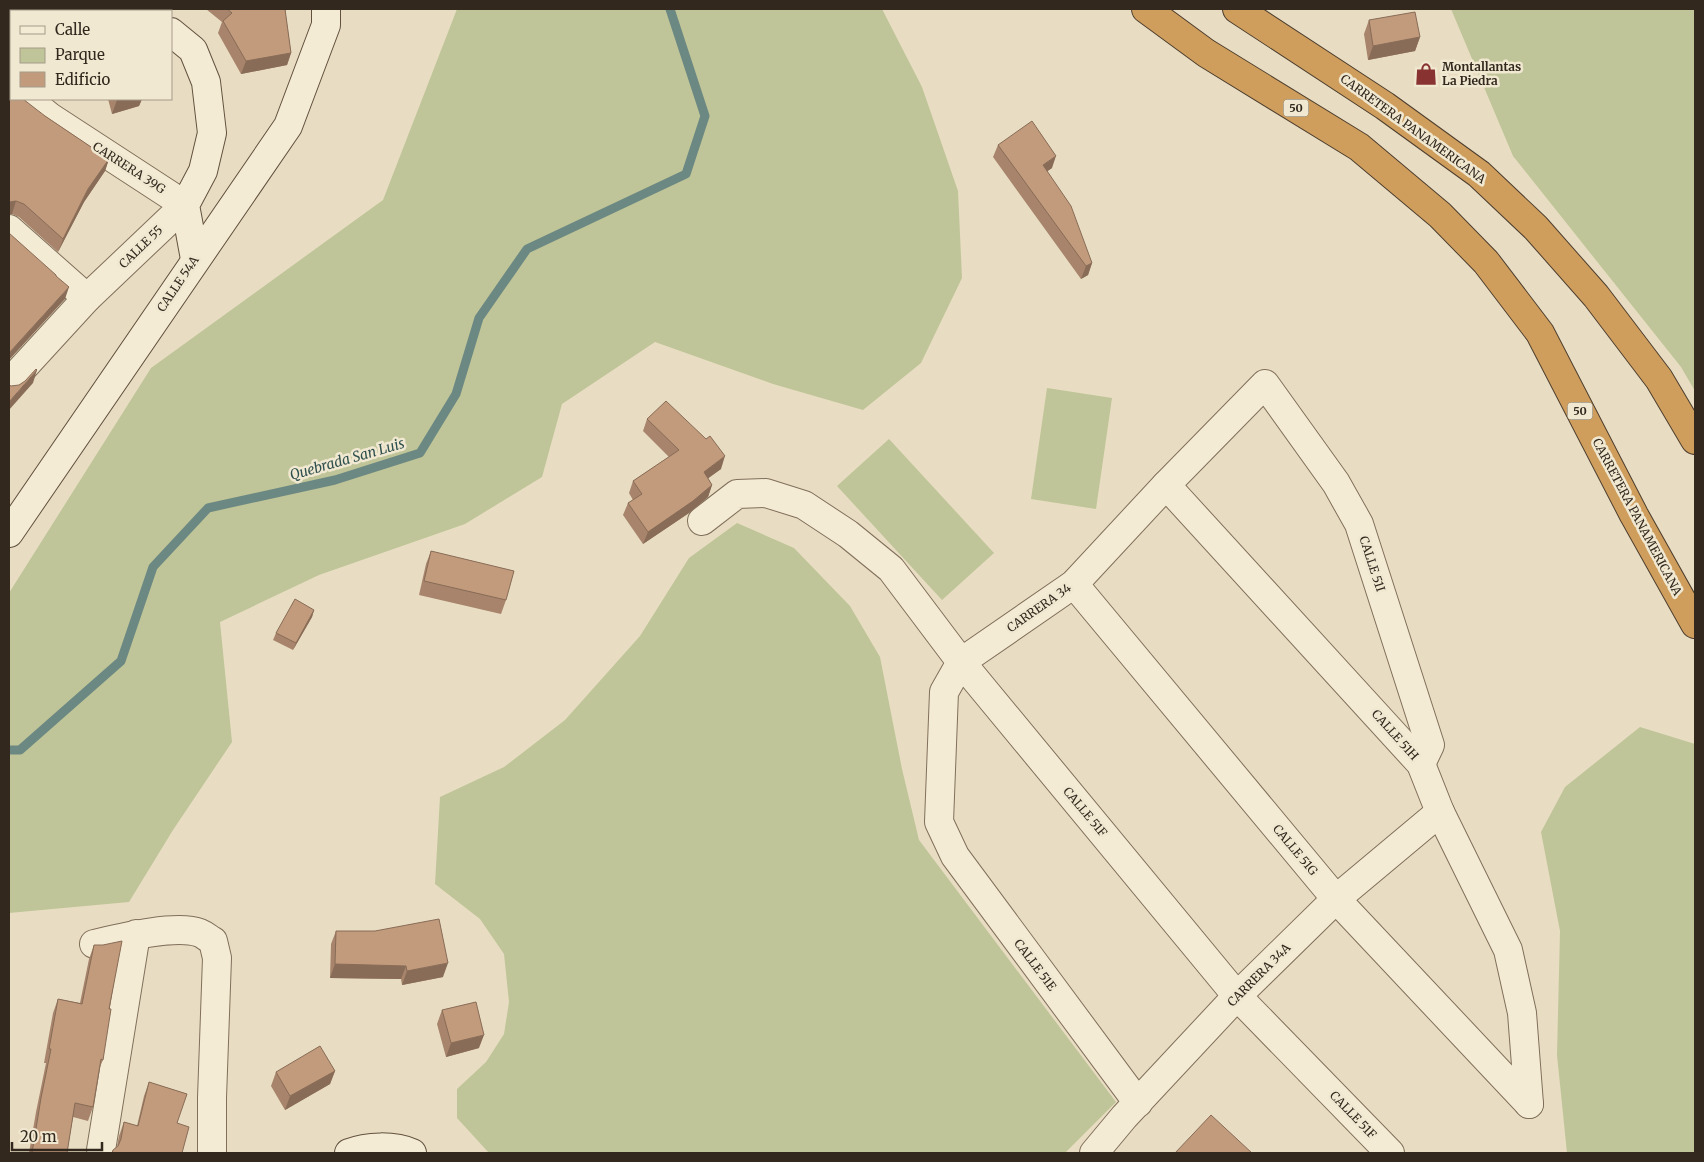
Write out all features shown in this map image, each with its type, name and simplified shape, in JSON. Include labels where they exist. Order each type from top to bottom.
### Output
[{"type":"highway","name":"CARRETERA PANAMERICANA","points":[[1146,9],[1206,53],[1359,147],[1440,216],[1486,262],[1540,333],[1634,515],[1695,624]]},
{"type":"highway","name":"CARRETERA PANAMERICANA","points":[[1237,9],[1385,106],[1479,174],[1536,228],[1596,296],[1659,379],[1695,440]]},
{"type":"street","name":"CALLE 54A","points":[[9,533],[288,126],[326,17]]},
{"type":"street","name":"CALLE 55","points":[[9,383],[87,298],[185,205],[203,171],[212,132],[206,82],[193,50],[172,33]]},
{"type":"street","name":"CARRERA 39G","points":[[29,100],[50,117],[185,205]]},
{"type":"street","points":[[185,205],[196,259]]},
{"type":"street","points":[[9,229],[87,298]]},
{"type":"street","name":"CARRERA 34","points":[[939,822],[944,692],[961,662],[1074,584],[1166,485],[1266,384]]},
{"type":"street","name":"CALLE 51I","points":[[1266,384],[1336,483],[1359,524],[1430,745],[1421,764]]},
{"type":"street","name":"CALLE 51H","points":[[1166,485],[1421,764],[1440,812],[1508,950],[1522,1013],[1529,1104]]},
{"type":"street","name":"CALLE 51F","points":[[702,521],[737,494],[766,493],[804,505],[848,534],[891,569],[961,662],[1237,996],[1390,1153]]},
{"type":"street","name":"CALLE 51G","points":[[1074,584],[1336,900],[1529,1104]]},
{"type":"street","name":"CARRERA 34A","points":[[1094,1153],[1124,1117],[1237,996],[1336,900],[1440,812]]},
{"type":"street","name":"CALLE 51E","points":[[939,822],[955,856],[1138,1103]]},
{"type":"street","points":[[94,944],[136,934],[184,930],[200,933],[213,941],[217,958],[212,1153]]},
{"type":"street","points":[[100,1150],[136,934]]},
{"type":"street","points":[[353,1152],[382,1147],[409,1153]]},
{"type":"green space","points":[[457,9],[882,9],[922,87],[958,191],[962,278],[921,363],[863,410],[773,384],[655,342],[562,404],[542,477],[465,524],[319,575],[220,622],[232,742],[173,830],[129,902],[9,913],[9,593],[151,368],[383,200]]},
{"type":"green space","points":[[1451,9],[1695,9],[1695,391],[1681,367],[1513,156]]},
{"type":"green space","points":[[1047,388],[1112,398],[1096,509],[1031,499]]},
{"type":"green space","points":[[889,439],[994,553],[942,600],[837,486]]},
{"type":"green space","points":[[737,523],[794,548],[850,606],[880,657],[902,769],[919,840],[1116,1102],[1065,1153],[489,1153],[457,1118],[457,1089],[486,1062],[504,1034],[509,1002],[504,954],[480,919],[435,884],[440,797],[504,767],[565,720],[640,636],[689,558]]},
{"type":"green space","points":[[1640,727],[1695,744],[1695,1153],[1567,1153],[1557,1055],[1560,931],[1541,832],[1565,787]]},
{"type":"building","points":[[39,9],[122,10],[40,10]]},
{"type":"building","points":[[227,9],[285,9],[291,53],[246,61],[223,21],[232,13]]},
{"type":"building","points":[[1415,12],[1420,37],[1373,46],[1369,20]]},
{"type":"building","points":[[9,85],[10,100],[24,100],[109,159],[88,189],[63,239],[24,204],[16,201],[9,202]]},
{"type":"building","points":[[1032,121],[1056,156],[1043,165],[1071,206],[1092,263],[1086,266],[998,145]]},
{"type":"building","points":[[9,233],[69,287],[9,353]]},
{"type":"building","points":[[36,369],[9,402],[9,385],[19,385]]},
{"type":"building","points":[[666,401],[706,439],[710,436],[725,456],[704,472],[712,485],[693,501],[648,532],[628,503],[642,494],[633,481],[679,450],[647,419]]},
{"type":"building","points":[[431,551],[514,571],[506,600],[424,581]]},
{"type":"building","points":[[295,599],[314,610],[296,643],[276,633]]},
{"type":"building","points":[[439,919],[448,963],[407,971],[406,966],[335,964],[336,931],[375,931]]},
{"type":"building","points":[[122,941],[109,1009],[111,1009],[103,1060],[101,1059],[93,1107],[75,1103],[67,1153],[32,1153],[58,999],[82,1004],[94,945]]},
{"type":"building","points":[[476,1002],[484,1035],[451,1043],[442,1010]]},
{"type":"building","points":[[320,1046],[335,1071],[290,1096],[276,1072]]},
{"type":"building","points":[[149,1082],[187,1094],[177,1123],[189,1127],[182,1153],[112,1153],[121,1139],[124,1122],[138,1126]]},
{"type":"building","points":[[1211,1115],[1252,1153],[1175,1153]]},
{"type":"waterway","name":"Quebrada San Luis","points":[[9,750],[20,750],[121,661],[153,567],[208,508],[335,480],[420,453],[456,394],[479,318],[527,249],[686,174],[705,116],[670,9]]},
{"type":"place","name":"Montallantas La Piedra","points":[[1426,74]]}]
